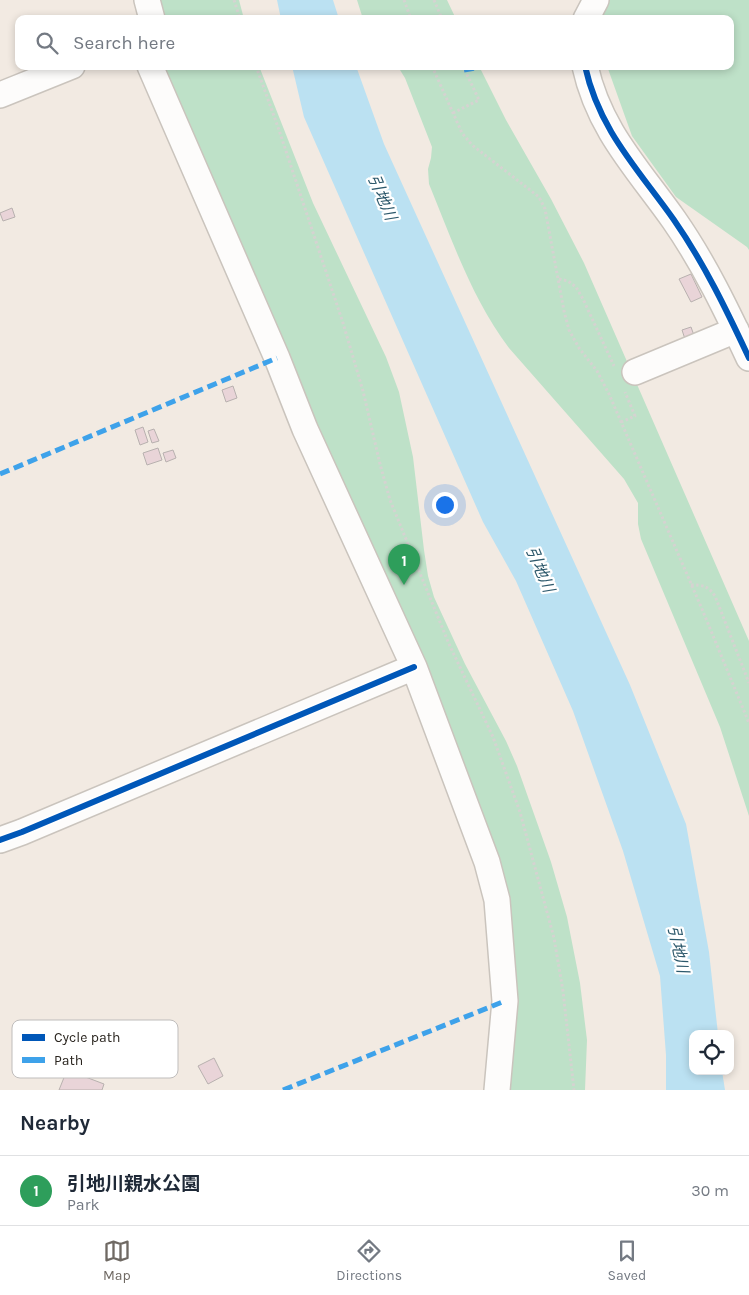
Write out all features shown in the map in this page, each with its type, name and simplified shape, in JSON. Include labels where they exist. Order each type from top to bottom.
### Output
[{"type":"street","points":[[147,0],[151,15]]},
{"type":"street","points":[[588,15],[596,0]]},
{"type":"street","points":[[0,95],[62,70]]},
{"type":"street","points":[[152,70],[277,358],[305,429],[414,667],[487,862],[497,900],[505,1001],[497,1090]]},
{"type":"street","points":[[586,70],[588,82],[602,118],[623,152],[674,220],[695,254],[749,358]]},
{"type":"street","points":[[624,376],[736,330]]},
{"type":"street","points":[[0,840],[414,667]]},
{"type":"path","points":[[234,0],[239,15]]},
{"type":"path","points":[[404,0],[410,15]]},
{"type":"path","points":[[434,0],[440,15]]},
{"type":"path","points":[[257,70],[343,323],[363,391],[390,500],[448,644],[492,737],[520,812],[554,938],[563,991],[574,1090]]},
{"type":"path","points":[[434,70],[462,133],[472,146],[539,197],[545,209],[569,330],[579,348],[597,372],[621,422],[749,724]]},
{"type":"path","points":[[452,113],[479,100],[465,70]]},
{"type":"path","points":[[559,279],[568,281],[576,287],[624,376],[635,416],[621,422]]},
{"type":"path","points":[[691,585],[701,585],[709,588],[715,596],[749,683]]},
{"type":"green space","points":[[154,0],[239,0],[243,15],[158,15]]},
{"type":"green space","points":[[357,0],[447,0],[454,15],[362,15]]},
{"type":"green space","points":[[607,0],[749,0],[749,250],[676,197],[632,136],[608,70],[734,70],[734,15],[602,15],[601,5]]},
{"type":"green space","points":[[160,70],[261,70],[313,203],[386,357],[399,392],[413,457],[424,550],[434,597],[465,664],[506,741],[517,766],[551,862],[567,917],[580,983],[587,1040],[585,1090],[506,1090],[505,900]]},
{"type":"green space","points":[[400,70],[481,70],[584,263],[749,641],[749,816],[720,727],[641,539],[638,524],[638,503],[624,479],[509,348],[484,310],[464,269],[429,184],[428,169],[432,147],[405,78]]},
{"type":"water","points":[[277,0],[333,0],[338,15],[280,15]]},
{"type":"water","name":"引地川","points":[[293,70],[357,70],[384,144],[630,685],[686,824],[709,952],[718,1030],[689,1030],[689,1075],[723,1075],[725,1090],[666,1090],[666,1055],[660,976],[623,851],[573,711],[516,581],[483,522],[304,117]]},
{"type":"building","points":[[12,208],[15,217],[3,221],[0,213]]},
{"type":"building","points":[[691,274],[702,297],[691,302],[679,279]]},
{"type":"building","points":[[691,327],[696,341],[687,345],[682,330]]},
{"type":"building","points":[[233,386],[237,398],[226,402],[222,390]]},
{"type":"building","points":[[143,427],[148,442],[140,445],[135,430]]},
{"type":"building","points":[[154,429],[159,441],[152,443],[148,431]]},
{"type":"building","points":[[158,448],[162,460],[147,465],[143,453]]},
{"type":"building","points":[[173,450],[176,458],[166,462],[163,453]]},
{"type":"building","points":[[214,1058],[223,1076],[208,1084],[198,1066]]},
{"type":"building","points":[[64,1078],[88,1078],[104,1084],[102,1090],[59,1090]]},
{"type":"marked path","points":[[0,474],[277,358]]},
{"type":"marked path","points":[[283,1090],[505,1001]]},
{"type":"cycle path","points":[[586,70],[591,89],[610,129],[621,148],[674,220],[695,253],[724,305],[749,358]]},
{"type":"cycle path","points":[[0,840],[414,667]]},
{"type":"place","name":"引地川親水公園","points":[[404,585]]}]
